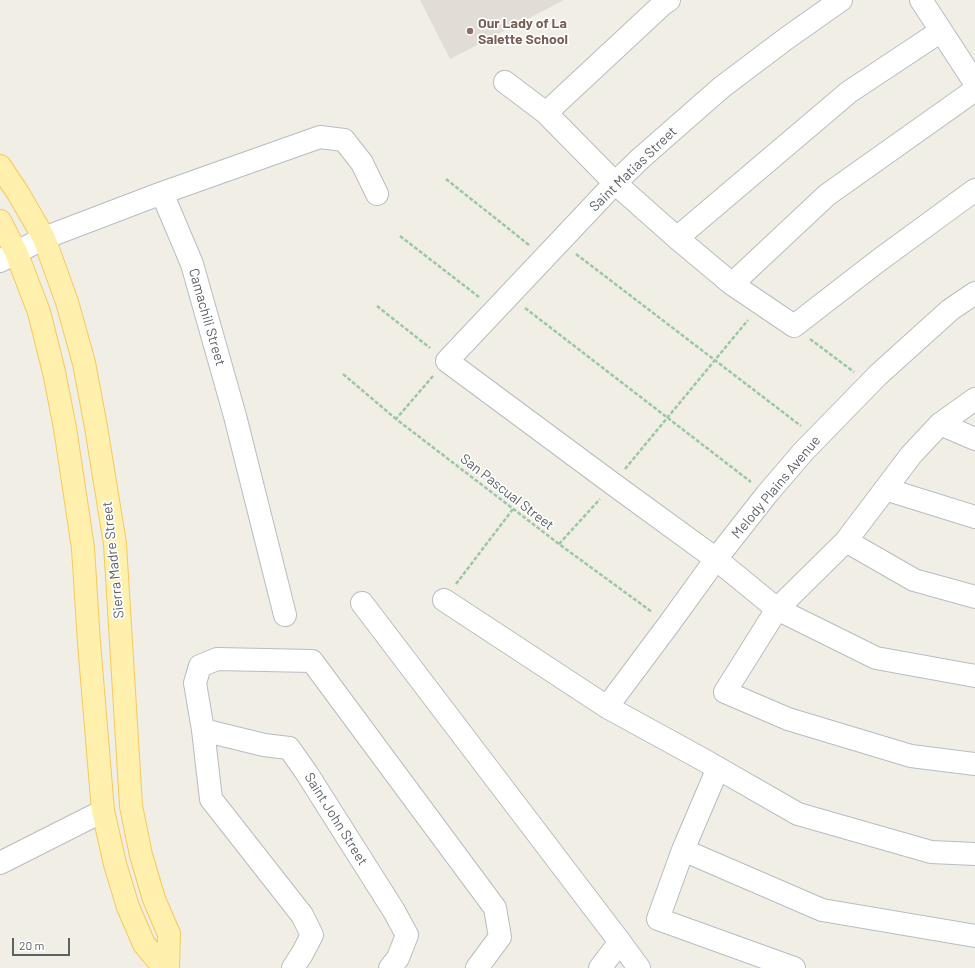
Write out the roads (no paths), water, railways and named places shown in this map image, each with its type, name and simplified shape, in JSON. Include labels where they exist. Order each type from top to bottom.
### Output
[{"type":"main road","name":"Sierra Madre Street","points":[[0,166],[18,193],[44,238],[67,302],[84,363],[95,420],[115,544],[131,806],[141,855],[154,899],[169,934],[168,968]]},
{"type":"main road","name":"Sierra Madre Street","points":[[0,221],[8,257],[39,312],[54,372],[65,428],[82,548],[90,661],[104,811],[115,864],[128,907],[144,944],[164,968]]},
{"type":"main road","points":[[90,661],[122,659]]},
{"type":"street","points":[[546,113],[669,0]]},
{"type":"street","name":"Saint Matias Street","points":[[716,559],[612,484],[447,361],[615,183],[641,158],[722,87],[787,38],[842,0]]},
{"type":"street","points":[[921,0],[975,83]]},
{"type":"street","points":[[677,238],[849,92],[941,31]]},
{"type":"street","points":[[505,82],[546,113],[615,183],[677,238],[732,284],[794,326],[878,261],[975,190]]},
{"type":"street","points":[[732,284],[827,194],[975,90]]},
{"type":"street","points":[[8,257],[44,238],[162,193],[320,138],[344,140],[362,163],[377,194]]},
{"type":"street","name":"Camachili Street","points":[[162,193],[192,264],[235,416],[285,615]]},
{"type":"street","name":"Melody Plains Avenue","points":[[607,707],[716,559],[767,494],[803,452],[870,384],[950,310],[975,293]]},
{"type":"street","points":[[975,399],[940,424],[911,455],[846,540],[777,609],[725,692],[788,719],[910,756],[975,764]]},
{"type":"street","points":[[940,424],[975,440]]},
{"type":"street","points":[[885,489],[975,517]]},
{"type":"street","points":[[846,540],[914,580],[975,597]]},
{"type":"street","points":[[716,559],[777,609],[876,658],[975,676]]},
{"type":"street","points":[[444,600],[607,707],[798,814],[931,852],[975,854]]},
{"type":"street","points":[[362,603],[639,968]]},
{"type":"street","points":[[293,968],[312,935],[302,915],[211,799],[203,730],[194,683],[200,666],[216,659],[312,661],[495,908],[500,937],[477,968]]},
{"type":"street","name":"Saint John Street","points":[[203,730],[264,745],[288,748],[306,772],[394,911],[407,935],[398,958],[390,968]]},
{"type":"street","points":[[718,768],[683,850],[658,919],[794,968]]},
{"type":"street","points":[[0,862],[104,811]]},
{"type":"street","points":[[683,850],[822,910],[975,936]]},
{"type":"street","points":[[600,968],[620,942]]},
{"type":"place","name":"Our Lady of La Salette School","points":[[470,31]]}]
